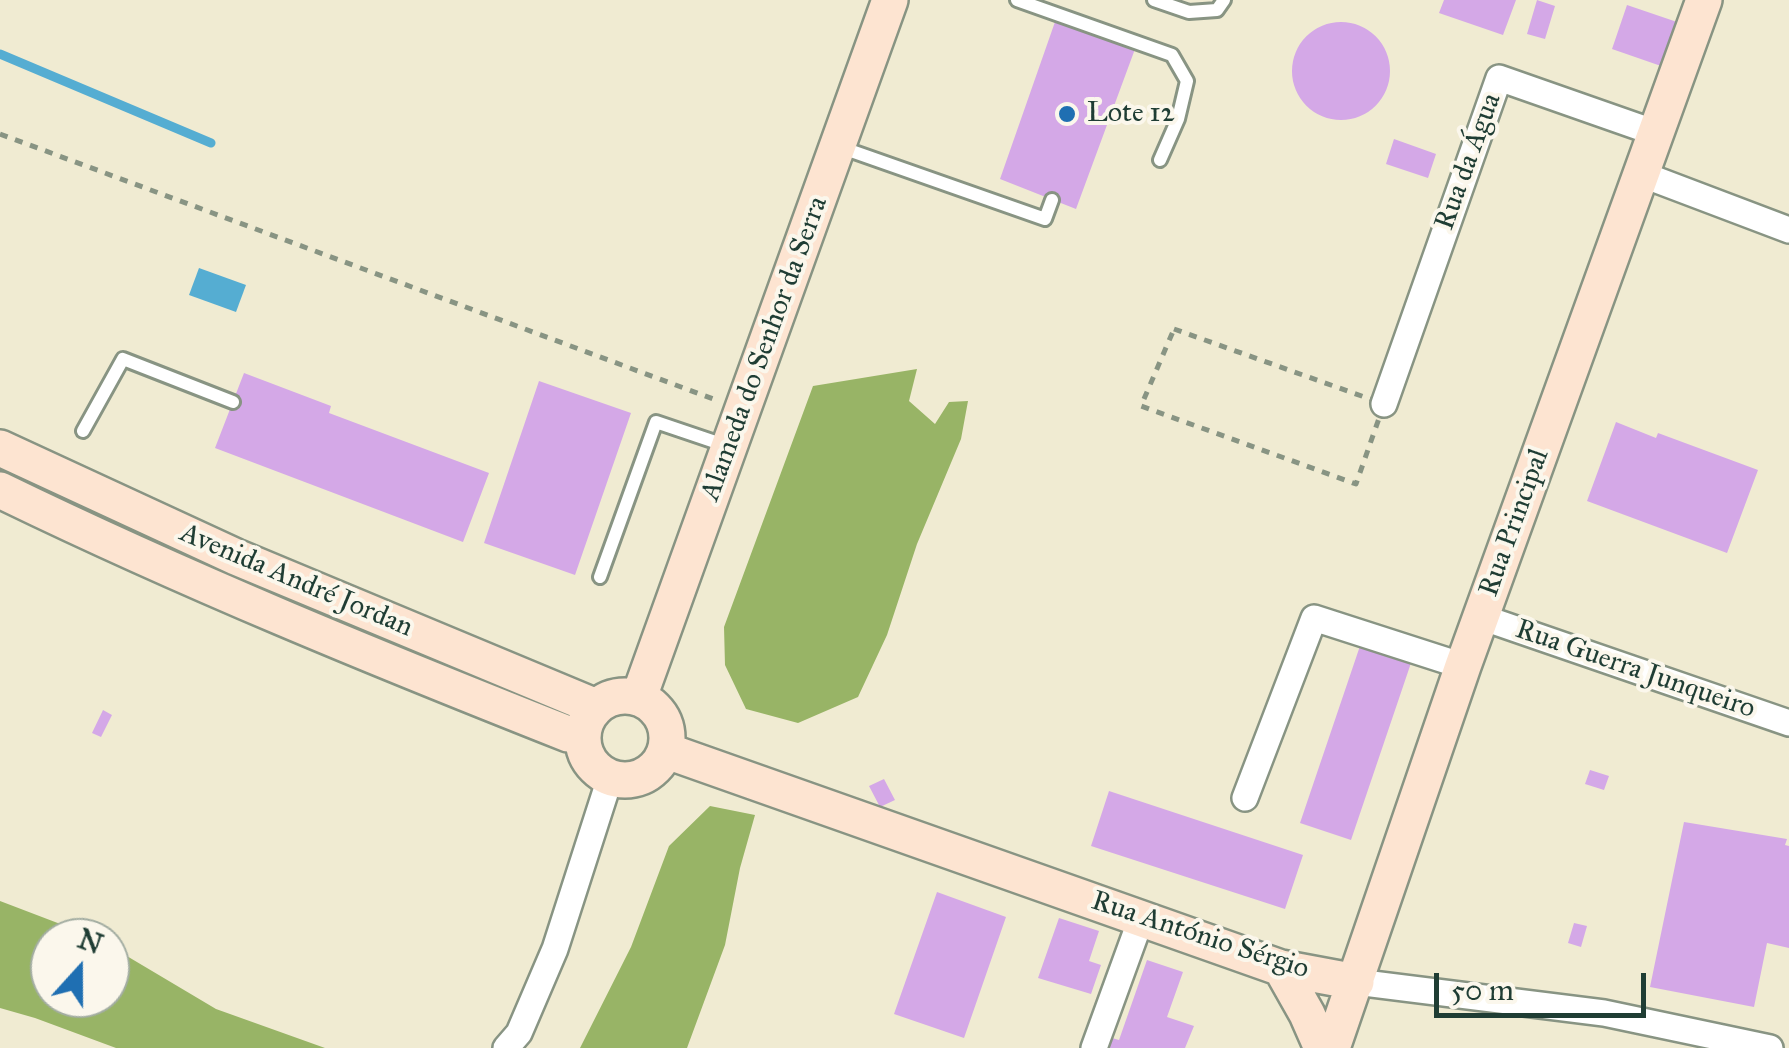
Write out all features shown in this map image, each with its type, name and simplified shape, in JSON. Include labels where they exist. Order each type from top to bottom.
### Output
[{"type":"street","name":"Alameda do Senhor da Serra","points":[[639,697],[890,0]]},
{"type":"street","name":"Rua Principal","points":[[1332,1048],[1463,666],[1656,133],[1698,2]]},
{"type":"street","name":"Rua da Água","points":[[1384,404],[1500,78],[1656,133]]},
{"type":"street","points":[[1641,174],[1789,230]]},
{"type":"street","name":"Avenida André Jordan","points":[[0,448],[589,721]]},
{"type":"street","name":"Avenida André Jordan","points":[[0,490],[334,640],[568,734],[589,721]]},
{"type":"street","name":"Rua Guerra Junqueiro","points":[[1481,617],[1789,723]]},
{"type":"street","points":[[1245,798],[1314,618],[1463,666]]},
{"type":"street","points":[[639,697],[664,718],[668,734],[666,751],[658,766],[644,777],[627,781],[610,778],[595,768],[586,753],[589,721],[609,698],[639,697]]},
{"type":"street","name":"Rua António Sérgio","points":[[666,751],[1281,968],[1356,982],[1604,1013],[1770,1048]]},
{"type":"street","points":[[513,1041],[555,950],[610,778]]},
{"type":"street","points":[[1094,1048],[1142,919]]},
{"type":"street","points":[[1281,968],[1322,1048]]},
{"type":"lane","points":[[1017,0],[1172,55],[1187,81],[1178,120],[1160,160]]},
{"type":"lane","points":[[1154,0],[1189,12],[1217,10],[1224,0]]},
{"type":"lane","points":[[838,146],[1045,219],[1052,200]]},
{"type":"lane","points":[[82,431],[122,359],[233,402]]},
{"type":"lane","points":[[600,577],[656,422],[729,447]]},
{"type":"path","points":[[0,134],[743,410]]},
{"type":"path","points":[[1174,330],[1384,404],[1356,484],[1142,406],[1174,330]]},
{"type":"green space","points":[[917,369],[909,401],[935,424],[949,402],[968,401],[961,439],[917,544],[887,635],[858,697],[798,723],[746,709],[725,665],[724,627],[813,386]]},
{"type":"green space","points":[[710,806],[755,815],[725,945],[687,1048],[580,1048],[631,947],[669,846]]},
{"type":"green space","points":[[0,901],[45,918],[30,918],[30,1017],[0,1008]]},
{"type":"green space","points":[[130,958],[216,1009],[325,1048],[116,1048],[35,1018],[130,1018]]},
{"type":"water","points":[[199,268],[246,285],[236,312],[189,295]]},
{"type":"building","points":[[1444,0],[1516,0],[1503,35],[1439,13]]},
{"type":"building","points":[[1537,0],[1555,6],[1545,39],[1527,34]]},
{"type":"building","points":[[1627,5],[1677,22],[1661,66],[1612,49]]},
{"type":"building","name":"Lote 12","points":[[1056,19],[1135,49],[1076,209],[1000,179]]},
{"type":"building","points":[[1341,22],[1368,30],[1382,44],[1390,71],[1382,98],[1368,112],[1341,120],[1314,112],[1300,98],[1292,71],[1300,44],[1314,30]]},
{"type":"building","points":[[1394,139],[1436,154],[1428,178],[1386,164]]},
{"type":"building","points":[[244,373],[331,406],[329,413],[489,473],[463,542],[215,448]]},
{"type":"building","points":[[539,381],[631,413],[575,575],[484,543]]},
{"type":"building","points":[[1616,422],[1656,438],[1658,433],[1758,470],[1727,553],[1587,501]]},
{"type":"building","points":[[1361,643],[1412,660],[1351,840],[1300,823]]},
{"type":"building","points":[[103,710],[112,715],[101,737],[92,733]]},
{"type":"building","points":[[1590,770],[1609,776],[1604,790],[1585,784]]},
{"type":"building","points":[[884,779],[895,800],[880,807],[869,786]]},
{"type":"building","points":[[1109,791],[1303,855],[1285,909],[1091,846]]},
{"type":"building","points":[[1684,822],[1787,839],[1789,948],[1767,943],[1754,1007],[1650,987]]},
{"type":"building","points":[[937,892],[1006,917],[964,1038],[894,1014]]},
{"type":"building","points":[[1059,918],[1099,931],[1089,961],[1101,965],[1091,994],[1038,978]]},
{"type":"building","points":[[1574,923],[1587,926],[1581,947],[1568,943]]},
{"type":"building","points":[[1147,960],[1183,972],[1167,1017],[1194,1026],[1185,1048],[1109,1048],[1112,1038],[1119,1040]]},
{"type":"waterway","points":[[0,54],[211,143]]},
{"type":"place","name":"Lote 12","points":[[1067,114]]}]
